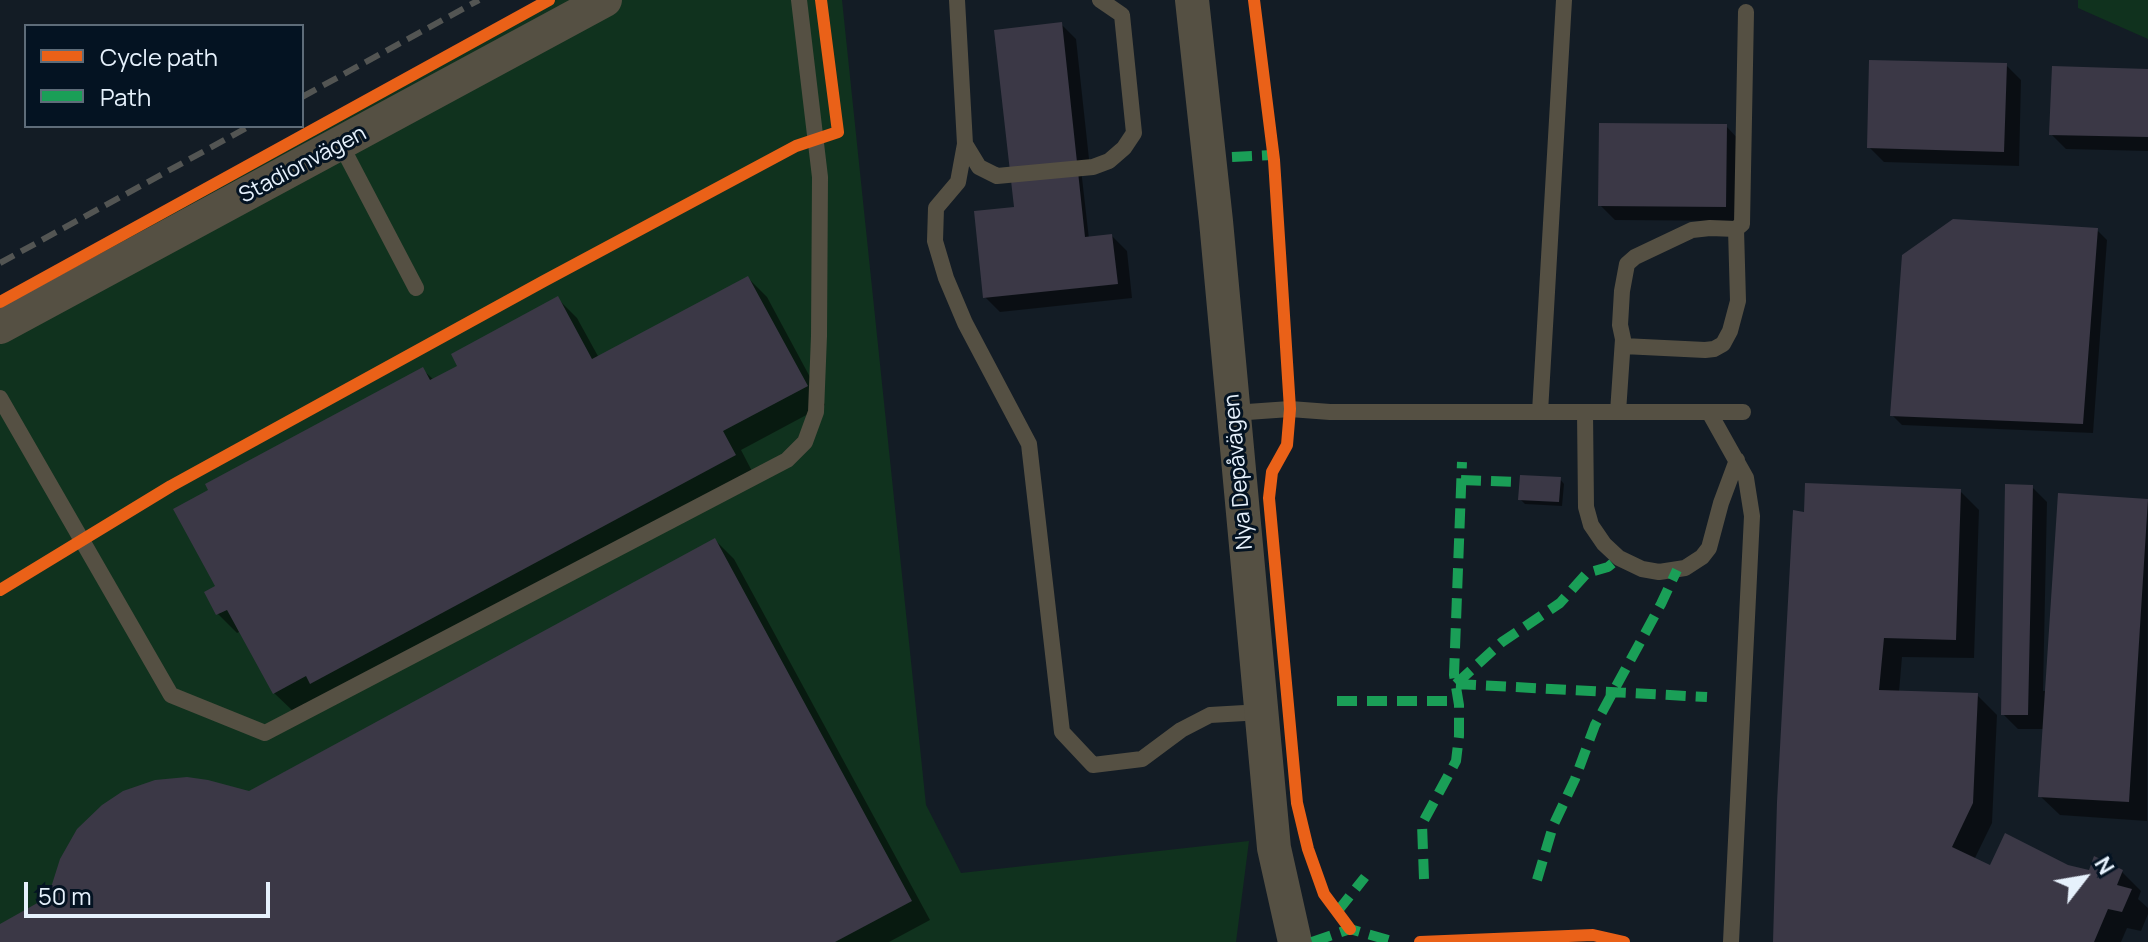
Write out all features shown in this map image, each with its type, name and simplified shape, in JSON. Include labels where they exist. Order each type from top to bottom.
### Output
[{"type":"street","name":"Stadionvägen","points":[[0,327],[605,0]]},
{"type":"street","name":"Nya Depåvägen","points":[[1192,0],[1216,221],[1274,848],[1295,942]]},
{"type":"lane","points":[[0,398],[171,695],[265,733],[787,460],[802,447],[812,429],[816,412],[820,177],[799,0]]},
{"type":"lane","points":[[957,0],[965,144],[958,182],[936,208],[935,241],[965,323],[1029,444],[1062,732],[1093,765],[1142,759],[1181,730],[1210,715],[1262,712]]},
{"type":"lane","points":[[965,144],[979,167],[997,176],[1093,167],[1109,161],[1124,148],[1134,133],[1122,15],[1100,0]]},
{"type":"lane","points":[[1540,412],[1564,0]]},
{"type":"lane","points":[[1618,412],[1623,346],[1620,325],[1622,291],[1627,264],[1635,257],[1692,230],[1736,229],[1742,224],[1746,12]]},
{"type":"lane","points":[[341,145],[416,288]]},
{"type":"lane","points":[[1623,346],[1705,350],[1723,344],[1738,301],[1736,229]]},
{"type":"lane","points":[[1233,413],[1290,409],[1330,412],[1743,412]]},
{"type":"lane","points":[[1585,412],[1586,507],[1591,525],[1619,558],[1642,569],[1659,572],[1685,568],[1702,557],[1709,548],[1737,460]]},
{"type":"lane","points":[[1709,412],[1748,486],[1752,516],[1731,942]]},
{"type":"green space","points":[[539,0],[842,0],[926,805],[961,873],[1249,841],[1236,942],[0,942],[0,297]]},
{"type":"green space","points":[[2078,0],[2148,0],[2148,39],[2078,8]]},
{"type":"building","points":[[1062,22],[1085,237],[1112,234],[1118,284],[983,298],[974,211],[1014,207],[994,30]]},
{"type":"building","points":[[1869,60],[2007,63],[2004,152],[1867,148]]},
{"type":"building","points":[[2052,66],[2148,69],[2148,137],[2049,135]]},
{"type":"building","points":[[1599,123],[1727,124],[1726,207],[1598,206]]},
{"type":"building","points":[[1953,219],[2098,228],[2083,424],[1890,416],[1902,255]]},
{"type":"building","points":[[748,276],[808,386],[723,431],[736,455],[310,684],[306,676],[273,694],[227,610],[216,615],[204,592],[215,586],[173,509],[208,490],[205,484],[423,367],[430,380],[457,366],[451,354],[558,296],[592,359]]},
{"type":"building","points":[[1520,475],[1561,477],[1559,502],[1518,500]]},
{"type":"building","points":[[1805,483],[1961,489],[1956,640],[1884,638],[1879,690],[1978,693],[1973,803],[1952,847],[1990,865],[2005,833],[2068,865],[2089,870],[2094,856],[2123,870],[2117,885],[2132,889],[2122,912],[2108,909],[2094,942],[1773,942],[1777,802],[1793,510],[1804,512]]},
{"type":"building","points":[[2005,484],[2033,485],[2028,715],[2001,715]]},
{"type":"building","points":[[2058,493],[2148,499],[2129,802],[2038,797]]},
{"type":"building","points":[[715,538],[912,901],[835,942],[0,942],[0,924],[48,897],[60,859],[77,829],[102,805],[123,791],[155,780],[187,777],[249,791]]},
{"type":"railway","points":[[304,96],[479,0]]},
{"type":"railway","points":[[0,263],[246,128]]},
{"type":"marked path","points":[[1232,157],[1273,155]]},
{"type":"marked path","points":[[1424,879],[1422,824],[1456,761],[1459,736],[1459,705],[1454,675],[1462,462]]},
{"type":"marked path","points":[[1461,480],[1516,482]]},
{"type":"marked path","points":[[1456,684],[1502,642],[1560,603],[1587,573],[1608,567],[1619,558]]},
{"type":"marked path","points":[[1537,880],[1553,826],[1595,725],[1677,570]]},
{"type":"marked path","points":[[1456,684],[1707,697]]},
{"type":"marked path","points":[[1337,701],[1458,701]]},
{"type":"marked path","points":[[1337,912],[1365,877]]},
{"type":"marked path","points":[[1312,942],[1350,929],[1395,942]]},
{"type":"cycle path","points":[[0,302],[549,0]]},
{"type":"cycle path","points":[[0,590],[171,486],[544,281],[796,146],[838,132],[821,0]]},
{"type":"cycle path","points":[[1254,0],[1274,160],[1290,409],[1287,445],[1272,472],[1269,498],[1297,803],[1308,849],[1324,894],[1350,929]]},
{"type":"cycle path","points":[[1420,942],[1593,935],[1624,942]]}]
